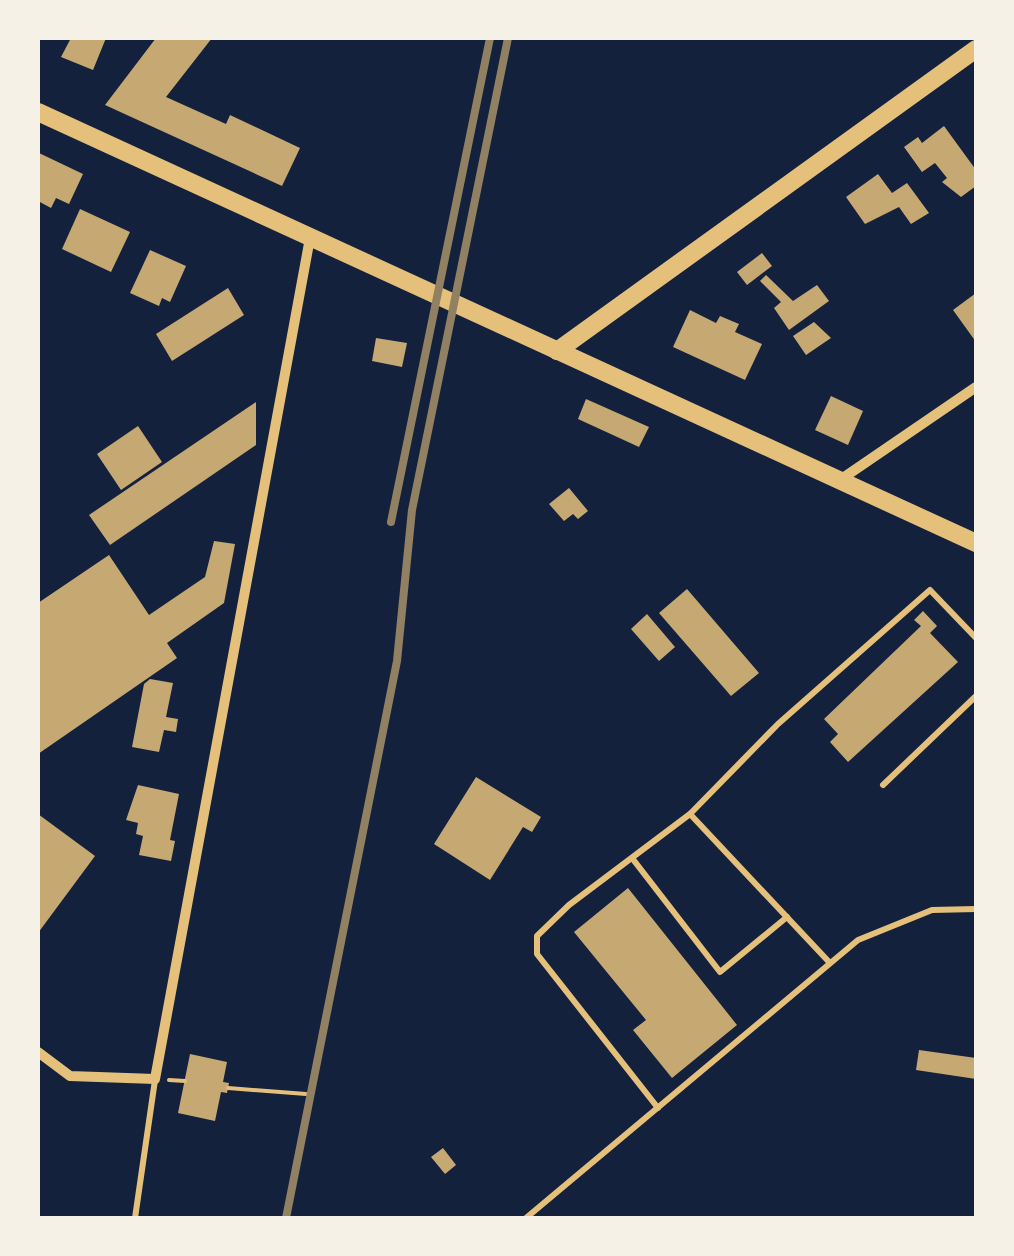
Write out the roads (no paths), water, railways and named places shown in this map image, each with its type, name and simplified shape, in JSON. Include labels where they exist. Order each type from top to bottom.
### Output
[{"type":"street","points":[[557,350],[976,49]]},
{"type":"street","points":[[38,112],[976,543]]},
{"type":"street","points":[[38,1052],[70,1076],[156,1079],[310,238]]},
{"type":"street","points":[[840,480],[976,386]]},
{"type":"lane","points":[[658,1108],[538,954],[537,936],[569,905],[690,814],[778,724],[930,590],[976,638]]},
{"type":"lane","points":[[883,785],[976,696]]},
{"type":"lane","points":[[690,814],[830,963]]},
{"type":"lane","points":[[632,858],[720,972],[787,917]]},
{"type":"lane","points":[[526,1218],[858,940],[932,910],[976,909]]},
{"type":"lane","points":[[135,1218],[156,1079]]},
{"type":"railway","points":[[391,522],[490,38]]},
{"type":"railway","points":[[286,1218],[397,661],[412,510],[508,38]]}]
